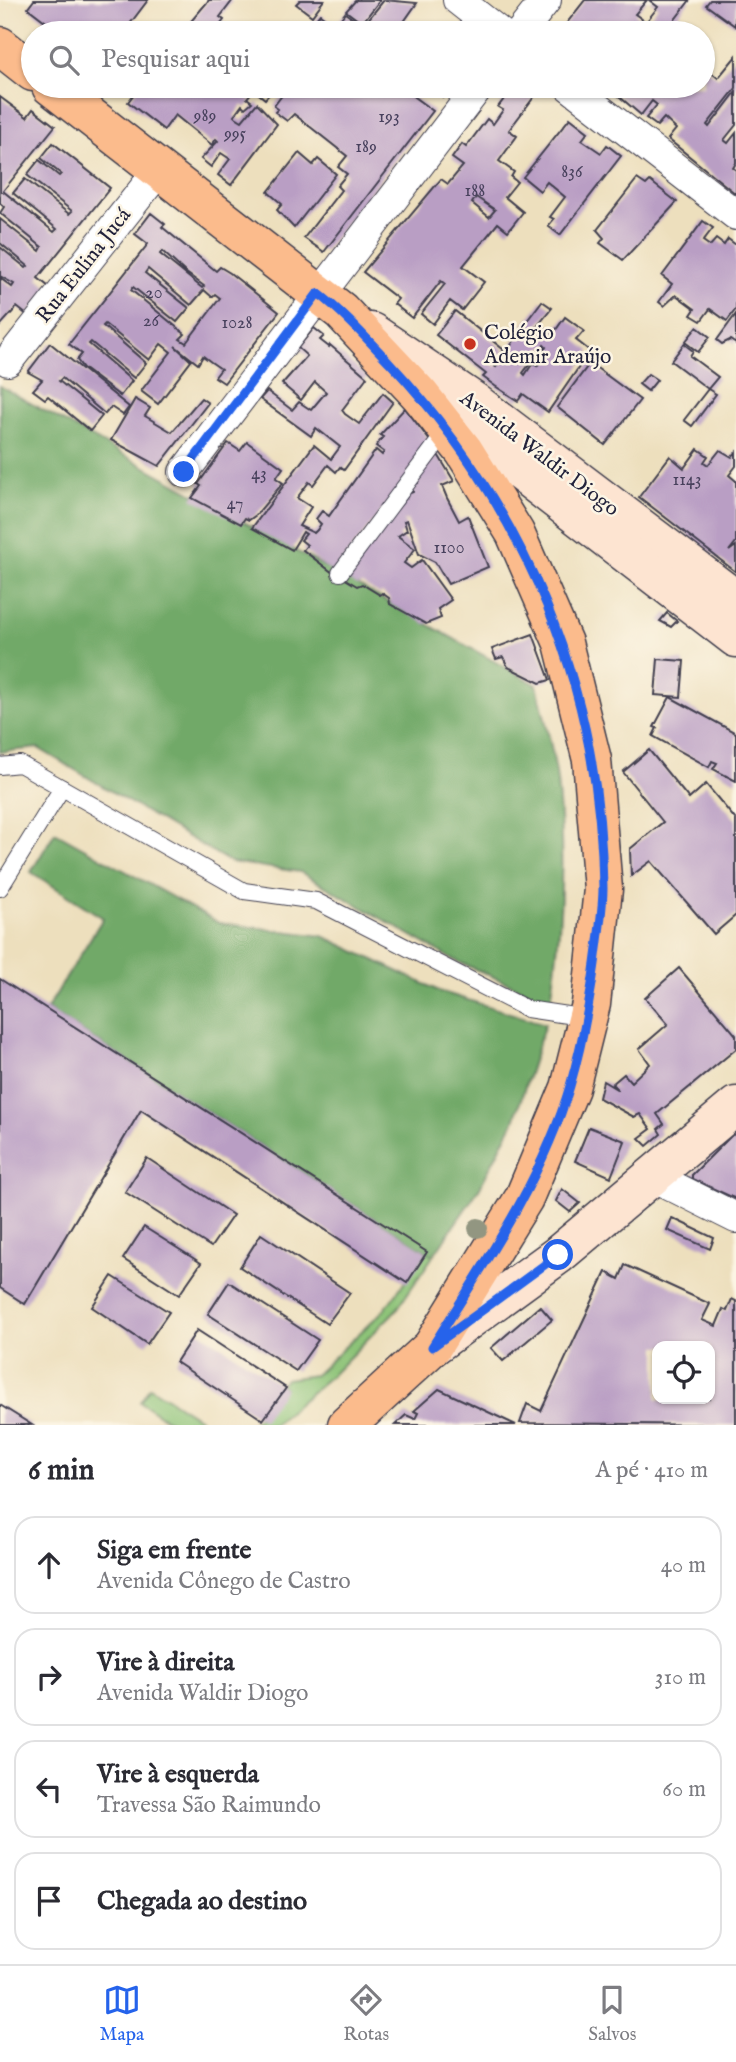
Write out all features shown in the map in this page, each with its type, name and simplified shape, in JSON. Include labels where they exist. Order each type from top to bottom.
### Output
[{"type":"main road","points":[[0,46],[21,63]]},
{"type":"main road","name":"Avenida Waldir Diogo","points":[[66,98],[330,302],[419,395],[464,451],[521,545],[563,643],[592,760],[603,889],[587,1018],[570,1088],[524,1198],[432,1347],[347,1425]]},
{"type":"street","points":[[458,0],[485,21]]},
{"type":"street","points":[[529,21],[546,0]]},
{"type":"street","points":[[184,472],[330,302],[471,98]]},
{"type":"street","points":[[585,98],[736,215]]},
{"type":"street","name":"Rua Eulina Jucá","points":[[8,361],[159,170]]},
{"type":"street","name":"Avenida Waldir Diogo","points":[[330,302],[473,401],[736,600]]},
{"type":"street","name":"Avenida Waldir Diogo","points":[[419,395],[736,638]]},
{"type":"street","points":[[432,1347],[558,1255],[736,1106]]},
{"type":"street","points":[[652,1177],[736,1218]]},
{"type":"lane","points":[[340,573],[447,430]]},
{"type":"lane","points":[[0,766],[20,764],[244,891],[316,901],[527,1009],[587,1018]]},
{"type":"lane","points":[[0,888],[62,788]]},
{"type":"green space","points":[[0,386],[537,685],[555,768],[561,836],[560,919],[551,1002],[452,959],[300,872],[230,862],[38,748],[0,752]]},
{"type":"green space","points":[[55,832],[219,923],[323,936],[439,991],[545,1024],[514,1121],[479,1189],[433,1256],[47,1009],[103,918],[31,872]]},
{"type":"green space","points":[[427,1252],[433,1256],[397,1309],[333,1374],[273,1425],[251,1425],[285,1388],[281,1385],[286,1379],[315,1375],[384,1310]]},
{"type":"green space","points":[[150,1387],[209,1425],[175,1425],[140,1402]]},
{"type":"building","points":[[34,0],[148,0],[132,21],[45,21],[28,8]]},
{"type":"building","points":[[209,0],[233,0],[220,17],[223,21],[191,21]]},
{"type":"building","points":[[300,0],[324,0],[312,16],[296,4]]},
{"type":"building","points":[[356,0],[380,0],[364,21],[346,11]]},
{"type":"building","points":[[384,0],[417,3],[404,21],[367,21]]},
{"type":"building","points":[[585,0],[647,0],[635,14],[645,21],[568,21]]},
{"type":"building","points":[[649,0],[690,0],[674,21],[647,21],[658,7]]},
{"type":"building","points":[[710,0],[736,0],[735,26],[706,5]]},
{"type":"building","points":[[345,13],[356,21],[339,21]]},
{"type":"building","points":[[320,14],[329,21],[315,21]]},
{"type":"building","points":[[736,56],[736,88],[707,125],[709,127],[736,92],[736,125],[724,140],[728,143],[736,133],[736,163],[733,168],[736,170],[736,194],[668,139],[676,129],[664,118],[657,126],[646,118],[657,105],[652,101],[641,115],[621,98],[715,98],[715,76],[718,78]]},
{"type":"building","points":[[0,97],[27,117],[33,109],[55,126],[3,191],[54,232],[57,229],[13,193],[25,179],[69,214],[72,211],[27,175],[39,160],[59,176],[61,174],[41,158],[53,143],[110,188],[38,278],[49,287],[27,315],[17,307],[0,326],[0,278],[12,287],[14,284],[0,276],[0,247],[26,268],[28,266],[0,243],[0,219],[40,251],[42,247],[0,213],[4,207],[0,203]]},
{"type":"building","points":[[131,98],[247,98],[252,102],[245,108],[242,105],[234,116],[242,121],[257,103],[277,124],[231,185],[218,175],[230,159],[221,153],[211,167],[201,159],[218,141],[216,139],[212,145],[175,115],[164,130],[128,102]]},
{"type":"building","points":[[280,98],[415,98],[433,111],[324,252],[304,238],[341,190],[337,186],[347,174],[338,167],[347,156],[294,114],[287,121],[275,112],[278,109],[274,106]]},
{"type":"building","points":[[505,98],[533,98],[509,130],[517,136],[499,161],[514,172],[511,177],[517,182],[505,197],[523,212],[508,231],[498,223],[463,266],[484,282],[462,310],[450,301],[433,324],[421,314],[445,284],[441,281],[412,318],[394,304],[398,299],[363,272],[441,179],[448,184],[463,166],[452,158],[462,144],[466,147],[487,119],[493,124],[503,110],[498,107]],"holes":[[[476,197],[495,210],[489,217],[472,203]]]},
{"type":"building","points":[[570,118],[588,132],[582,140],[601,153],[607,145],[621,156],[560,235],[548,226],[554,219],[550,217],[565,197],[547,182],[540,191],[523,177]]},
{"type":"building","points":[[299,153],[313,165],[318,159],[336,174],[294,228],[277,210],[282,204],[268,192]]},
{"type":"building","points":[[637,179],[646,185],[650,181],[677,202],[623,260],[600,243],[604,238],[597,230]]},
{"type":"building","points":[[151,213],[165,224],[162,227],[216,271],[220,267],[230,273],[279,312],[224,383],[215,377],[221,369],[203,356],[198,364],[175,346],[191,361],[158,404],[141,391],[171,352],[161,344],[149,360],[105,324],[103,326],[146,363],[134,378],[91,342],[89,344],[132,381],[120,396],[83,368],[77,360],[82,354],[69,344],[148,244],[135,234]],"holes":[[[162,251],[185,272],[204,286],[202,288],[160,254]],[[148,269],[191,305],[204,290],[212,297],[215,294],[220,298],[186,343],[180,339],[185,334],[131,290],[133,287],[177,322],[189,308],[145,273]]]},
{"type":"building","points":[[703,221],[713,228],[703,241],[710,246],[716,239],[724,245],[728,239],[736,245],[736,309],[727,321],[710,309],[701,321],[691,315],[695,309],[676,295],[664,306],[659,302],[672,284],[662,276]]},
{"type":"building","points":[[542,301],[552,308],[532,333],[535,335],[542,325],[553,334],[565,317],[584,331],[576,340],[590,351],[548,412],[523,394],[518,401],[495,386],[483,377],[486,374],[436,335],[455,311],[504,350],[493,365],[496,367],[518,335],[523,339],[529,331],[523,326]],"holes":[[[544,345],[546,347],[537,366],[533,363],[525,375],[523,373]]]},
{"type":"building","points":[[736,314],[736,344],[730,340],[722,344],[717,340]]},
{"type":"building","points":[[697,327],[710,337],[698,352],[685,342]]},
{"type":"building","points":[[314,328],[324,336],[320,340],[329,347],[330,345],[367,377],[342,410],[345,414],[359,424],[383,393],[393,402],[344,470],[340,467],[336,472],[328,465],[313,485],[309,482],[297,498],[311,507],[299,526],[314,533],[317,530],[321,524],[316,519],[322,511],[329,516],[376,450],[382,455],[384,452],[376,446],[383,437],[380,435],[405,408],[433,445],[333,573],[303,550],[307,545],[301,540],[306,534],[303,532],[292,550],[252,528],[314,445],[331,459],[340,447],[316,428],[311,436],[260,399],[267,391],[292,410],[299,402],[311,410],[326,392],[315,382],[301,400],[282,384],[307,356],[298,348]]},
{"type":"building","points":[[50,343],[129,407],[123,415],[111,407],[105,414],[62,378],[59,381],[102,416],[90,431],[48,396],[45,399],[33,390],[42,380],[28,372]]},
{"type":"building","points":[[684,344],[693,351],[690,356],[718,377],[708,389],[671,361]]},
{"type":"building","points":[[590,363],[640,400],[605,445],[557,407]]},
{"type":"building","points":[[648,374],[657,380],[648,391],[639,384]]},
{"type":"building","points":[[708,389],[716,394],[692,426],[684,420]]},
{"type":"building","points":[[201,398],[208,403],[159,466],[111,440],[135,399],[150,408],[145,416],[172,432]]},
{"type":"building","points":[[247,442],[283,468],[276,478],[283,483],[256,515],[249,520],[245,518],[241,524],[192,498],[201,486],[198,484],[228,443],[240,451]]},
{"type":"building","points":[[698,449],[708,456],[704,462],[708,465],[720,450],[732,457],[736,452],[736,466],[729,475],[736,481],[736,542],[729,551],[736,546],[736,572],[639,497],[670,456],[684,468]]},
{"type":"building","points":[[437,453],[454,481],[442,486],[447,498],[459,521],[468,516],[488,567],[448,584],[435,562],[419,554],[407,520],[404,521],[407,530],[398,536],[415,549],[404,563],[411,568],[422,560],[451,600],[438,609],[441,618],[426,624],[390,604],[389,598],[382,593],[380,595],[362,584],[357,586],[342,577],[406,495],[413,492],[412,486],[418,483],[415,474]]},
{"type":"building","points":[[667,613],[677,621],[671,627],[660,621]]},
{"type":"building","points":[[533,634],[550,680],[540,683],[508,667],[503,657],[496,659],[492,649]]},
{"type":"building","points":[[658,659],[684,661],[681,697],[655,695]]},
{"type":"building","points":[[670,697],[736,733],[736,781],[713,769],[717,763],[712,761],[709,767],[653,736],[657,728],[654,727]]},
{"type":"building","points":[[649,750],[689,799],[706,784],[736,820],[736,915],[714,934],[651,861],[631,876],[630,849],[663,822],[623,772]]},
{"type":"building","points":[[679,968],[736,1035],[736,1049],[657,1114],[664,1124],[658,1129],[661,1134],[647,1146],[639,1138],[651,1129],[640,1114],[634,1117],[599,1098],[603,1081],[618,1090],[612,1084],[624,1074],[631,1082],[650,1064],[639,1049],[668,1024],[645,998]]},
{"type":"building","points":[[0,979],[427,1252],[407,1283],[141,1110],[25,1304],[0,1288]]},
{"type":"building","points":[[589,1127],[625,1141],[611,1177],[575,1161]]},
{"type":"building","points":[[733,1134],[736,1136],[736,1199],[692,1179],[692,1175]]},
{"type":"building","points":[[147,1158],[233,1215],[211,1247],[125,1192]]},
{"type":"building","points":[[562,1189],[580,1203],[570,1212],[556,1201]]},
{"type":"building","points":[[672,1218],[714,1238],[710,1249],[667,1230]]},
{"type":"building","points":[[144,1227],[201,1263],[179,1295],[123,1259]]},
{"type":"building","points":[[261,1234],[350,1293],[327,1324],[240,1267]]},
{"type":"building","points":[[625,1265],[710,1304],[702,1320],[716,1326],[723,1309],[727,1311],[732,1299],[736,1301],[736,1425],[520,1423],[527,1404],[541,1411],[606,1272],[619,1279]]},
{"type":"building","points":[[112,1276],[169,1312],[147,1344],[92,1307]]},
{"type":"building","points":[[229,1282],[318,1340],[296,1371],[208,1314]]},
{"type":"building","points":[[540,1306],[552,1320],[503,1361],[491,1348]]},
{"type":"building","points":[[197,1330],[286,1388],[263,1420],[176,1362]]},
{"type":"building","points":[[439,1389],[516,1425],[395,1425],[406,1415],[415,1419],[418,1413],[414,1411]]},
{"type":"building","points":[[0,1405],[32,1425],[0,1425]]},
{"type":"place","name":"Colégio Ademir Araújo","points":[[470,344]]},
{"type":"route","points":[[184,472],[318,293],[341,311],[419,395],[464,451],[515,533],[563,643],[592,760],[603,889],[591,1004],[570,1088],[524,1198],[432,1347],[558,1255]]}]
